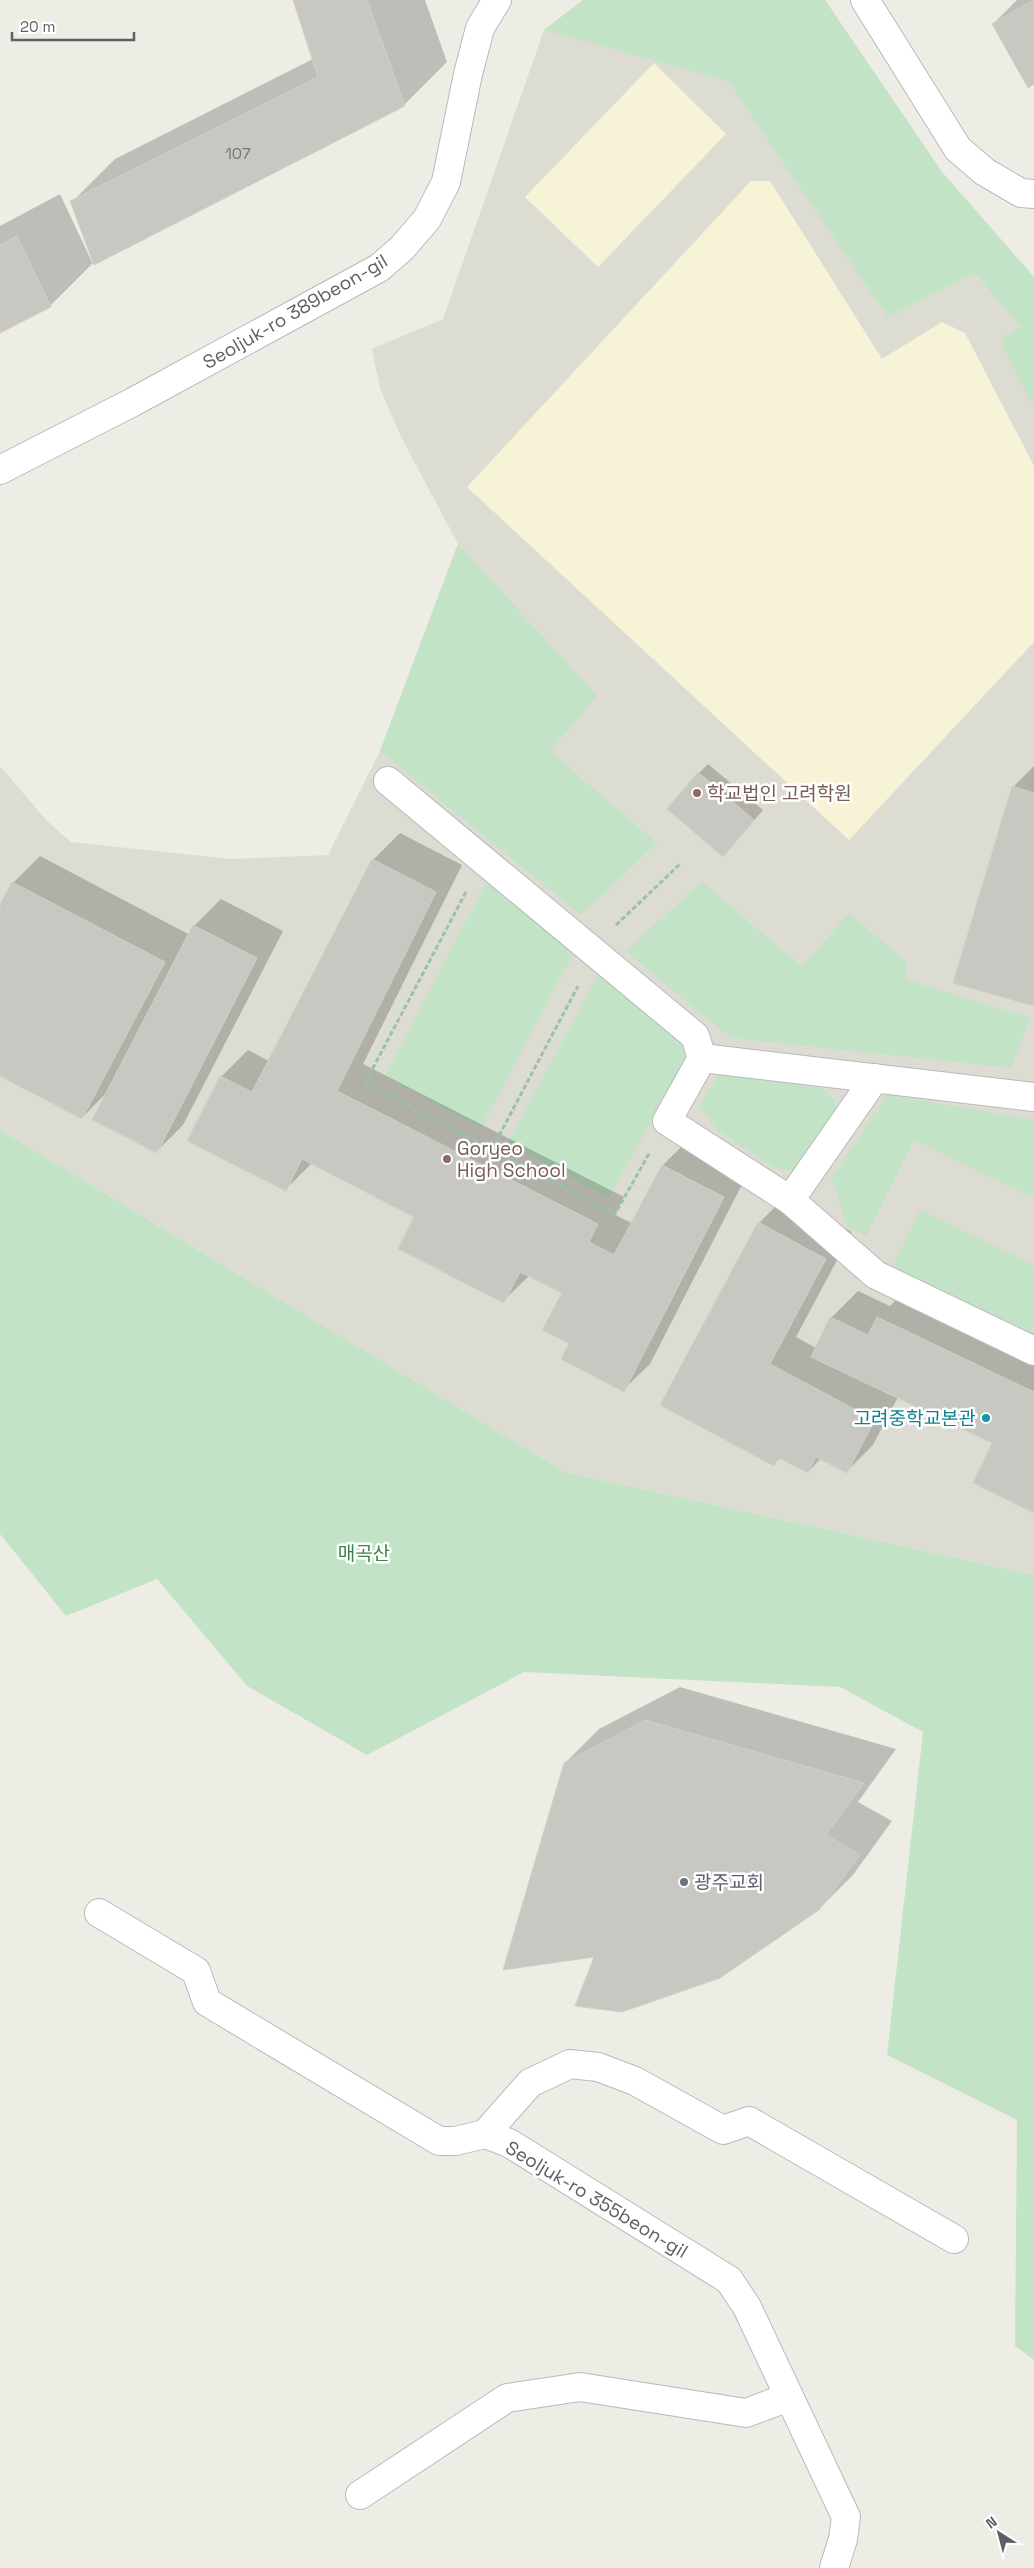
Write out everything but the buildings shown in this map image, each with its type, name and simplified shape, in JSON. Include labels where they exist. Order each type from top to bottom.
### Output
[{"type":"street","name":"Seoljuk-ro 389beon-gil","points":[[0,470],[133,402],[379,268],[402,248],[427,219],[446,182],[468,74],[480,28],[497,0]]},
{"type":"street","points":[[865,0],[958,149],[984,172],[1021,193],[1034,194]]},
{"type":"street","points":[[388,781],[695,1036],[702,1058],[667,1121],[790,1200],[876,1275],[1034,1351]]},
{"type":"street","points":[[702,1058],[1034,1097]]},
{"type":"street","points":[[790,1200],[875,1078]]},
{"type":"street","name":"Seoljuk-ro 355beon-gil","points":[[99,1913],[196,1971],[207,2002],[438,2141],[455,2142],[485,2134],[509,2143],[729,2280],[747,2307],[846,2517],[843,2539],[834,2568]]},
{"type":"street","points":[[485,2134],[530,2083],[570,2064],[598,2066],[635,2081],[723,2130],[749,2121],[954,2239]]},
{"type":"street","points":[[360,2495],[507,2398],[580,2387],[746,2414],[789,2397]]},
{"type":"path","points":[[483,860],[365,1083],[615,1214],[667,1121]]},
{"type":"path","points":[[492,1149],[593,951],[681,863]]},
{"type":"shaded area","name":"학교법인 고려학원","points":[[583,0],[825,0],[942,172],[1034,277],[1034,1575],[565,1472],[0,1130],[0,766],[47,821],[71,842],[231,859],[328,855],[380,751],[458,544],[401,437],[380,388],[372,349],[443,319],[544,30]]},
{"type":"green space","points":[[583,0],[825,0],[942,172],[1034,277],[1034,408],[1000,340],[1021,327],[975,273],[888,317],[728,81],[544,30]]},
{"type":"green space","points":[[458,544],[597,696],[550,751],[657,843],[581,915],[380,751]]},
{"type":"green space","points":[[488,879],[574,952],[481,1128],[385,1076]]},
{"type":"green space","points":[[702,882],[802,967],[849,913],[906,962],[907,980],[1030,1018],[1011,1068],[731,1038],[625,951]]},
{"type":"green space","points":[[599,973],[690,1050],[609,1198],[508,1143]]},
{"type":"green space","points":[[719,1074],[821,1088],[835,1099],[835,1115],[799,1171],[778,1170],[718,1131],[699,1106]]},
{"type":"green space","points":[[887,1094],[1034,1120],[1034,1198],[914,1140],[866,1236],[847,1227],[832,1178]]},
{"type":"green space","name":"매곡산","points":[[0,1130],[565,1472],[1034,1575],[1034,2360],[1015,2346],[1017,2120],[887,2055],[923,1732],[840,1687],[524,1672],[367,1755],[247,1686],[157,1579],[66,1616],[0,1534]]},
{"type":"green space","points":[[920,1210],[1034,1265],[1034,1339],[891,1270]]},
{"type":"sand","points":[[654,63],[726,134],[598,267],[525,197]]},
{"type":"sand","points":[[751,181],[770,181],[882,359],[942,322],[965,333],[1034,466],[1034,642],[849,840],[467,487]]},
{"type":"place","name":"학교법인 고려학원","points":[[697,793]]},
{"type":"place","name":"Goryeo High School","points":[[447,1159]]},
{"type":"place","name":"고려중학교본관","points":[[986,1418]]},
{"type":"place","name":"광주교회","points":[[684,1882]]}]
